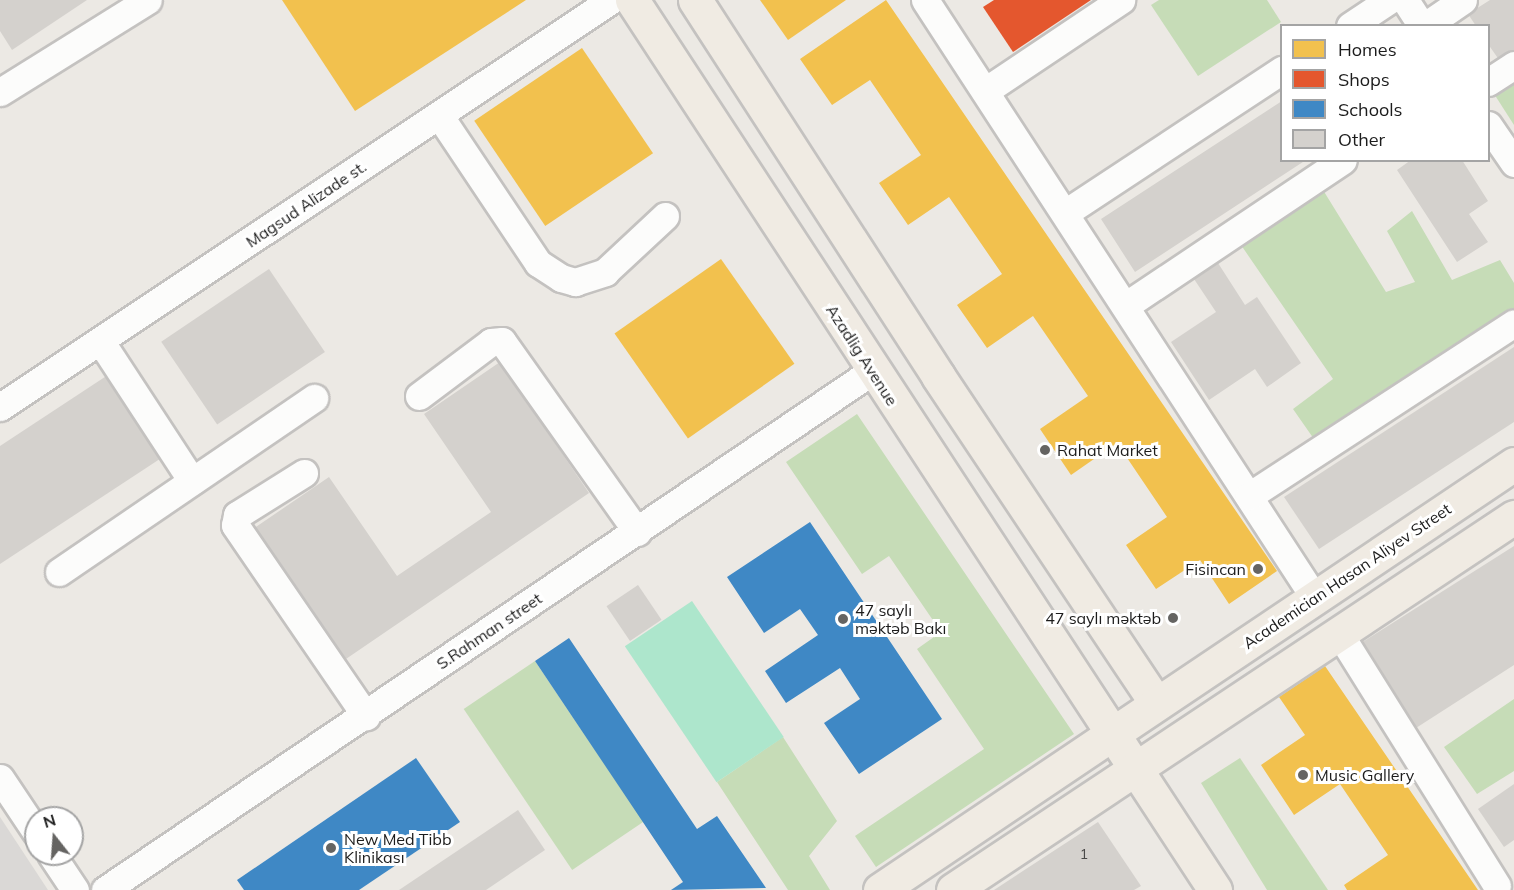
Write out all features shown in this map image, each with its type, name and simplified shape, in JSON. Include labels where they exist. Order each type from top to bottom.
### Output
[{"type":"main road","name":"Azadlig Avenue","points":[[632,0],[1140,778]]},
{"type":"main road","points":[[695,0],[938,376],[1159,690]]},
{"type":"main road","name":"Academician Hasan Aliyev Street","points":[[880,890],[1080,755],[1102,722],[1314,597],[1514,464]]},
{"type":"main road","points":[[952,890],[1102,790],[1140,778],[1203,724],[1514,517]]},
{"type":"main road","points":[[1140,778],[1215,890]]},
{"type":"street","points":[[0,92],[147,0]]},
{"type":"street","name":"Magsud Alizade st.","points":[[0,407],[101,342],[611,0]]},
{"type":"street","points":[[925,0],[1314,597]]},
{"type":"street","points":[[986,91],[1121,0]]},
{"type":"street","points":[[1353,24],[1389,0]]},
{"type":"street","points":[[1405,0],[1422,24]]},
{"type":"street","points":[[1426,24],[1463,0]]},
{"type":"street","points":[[1490,81],[1514,65]]},
{"type":"street","points":[[1065,213],[1280,71]]},
{"type":"street","points":[[439,115],[538,263],[561,278],[575,282],[605,273],[665,216]]},
{"type":"street","points":[[1490,128],[1514,163]]},
{"type":"street","points":[[1125,306],[1340,162]]},
{"type":"street","points":[[1249,496],[1514,323]]},
{"type":"street","points":[[419,396],[490,342],[502,340],[637,532]]},
{"type":"street","points":[[101,342],[192,481]]},
{"type":"street","name":"S.Rahman street","points":[[105,890],[366,716],[873,371]]},
{"type":"street","points":[[58,572],[314,398]]},
{"type":"street","points":[[304,474],[237,515],[235,525],[366,716]]},
{"type":"street","points":[[1339,633],[1503,883]]},
{"type":"street","points":[[0,778],[24,814]]},
{"type":"street","points":[[59,866],[75,890]]},
{"type":"shaded area","points":[[0,817],[24,854],[24,866],[32,866],[48,890],[0,890]]},
{"type":"green space","points":[[1159,0],[1267,0],[1281,22],[1198,76],[1151,5]]},
{"type":"green space","points":[[1514,69],[1514,125],[1490,88]]},
{"type":"green space","points":[[1323,190],[1386,292],[1415,282],[1387,231],[1412,211],[1452,280],[1500,260],[1514,283],[1514,311],[1316,442],[1293,409],[1333,379],[1241,245]]},
{"type":"green space","points":[[857,414],[1074,734],[876,867],[855,836],[984,749],[917,649],[941,632],[889,556],[862,574],[786,462]]},
{"type":"green space","points":[[692,601],[784,737],[717,782],[625,646]]},
{"type":"green space","points":[[535,661],[643,822],[572,870],[464,709]]},
{"type":"green space","points":[[1514,699],[1514,771],[1477,794],[1444,747]]},
{"type":"green space","points":[[783,737],[837,821],[809,856],[830,890],[788,890],[717,782]]},
{"type":"green space","points":[[1240,758],[1328,890],[1267,890],[1201,783]]},
{"type":"building: Homes","points":[[282,0],[526,0],[355,111]]},
{"type":"building: Homes","points":[[760,0],[846,0],[788,40]]},
{"type":"building: Homes","points":[[886,0],[1277,571],[1229,604],[1200,560],[1156,589],[1126,545],[1167,517],[1117,443],[1071,475],[1040,429],[1088,396],[1033,316],[987,348],[957,305],[1002,274],[949,197],[908,225],[879,183],[921,155],[870,80],[832,105],[800,59]]},
{"type":"building: Homes","points":[[582,48],[653,153],[545,226],[474,121]]},
{"type":"building: Homes","points":[[721,259],[794,364],[688,438],[615,334]]},
{"type":"building: Homes","points":[[1325,666],[1478,890],[1347,890],[1344,885],[1388,855],[1340,784],[1294,815],[1261,765],[1305,735],[1279,697]]},
{"type":"building: Shops","points":[[994,0],[1091,0],[1013,52],[983,7]]},
{"type":"building: Schools","points":[[810,522],[942,719],[859,774],[824,723],[860,699],[840,668],[786,703],[765,671],[818,635],[800,609],[764,633],[727,577]]},
{"type":"building: Schools","points":[[569,638],[697,829],[717,816],[766,888],[671,890],[683,882],[535,661]]},
{"type":"building: Schools","points":[[416,758],[460,822],[359,890],[244,890],[237,880]]},
{"type":"building: Other","points":[[0,0],[87,0],[12,50],[0,31]]},
{"type":"building: Other","points":[[1490,0],[1514,0],[1514,56],[1502,64],[1490,47],[1490,24],[1475,24],[1468,14]]},
{"type":"building: Other","points":[[1280,102],[1280,162],[1303,162],[1135,272],[1101,219]]},
{"type":"building: Other","points":[[1408,162],[1463,162],[1488,201],[1469,214],[1488,242],[1457,262],[1397,170]]},
{"type":"building: Other","points":[[1218,263],[1245,305],[1257,297],[1301,363],[1267,387],[1255,369],[1209,400],[1171,342],[1216,312],[1194,279]]},
{"type":"building: Other","points":[[269,269],[325,352],[217,425],[161,342]]},
{"type":"building: Other","points":[[1514,347],[1514,422],[1319,549],[1284,497]]},
{"type":"building: Other","points":[[500,362],[589,493],[343,661],[253,529],[329,477],[397,576],[491,512],[424,414]]},
{"type":"building: Other","points":[[117,369],[172,451],[0,564],[0,446]]},
{"type":"building: Other","points":[[1514,546],[1514,665],[1416,728],[1361,643]]},
{"type":"building: Other","points":[[638,585],[661,620],[630,641],[606,606]]},
{"type":"building: Other","points":[[1514,784],[1514,840],[1504,847],[1478,809]]},
{"type":"building: Other","points":[[518,810],[545,850],[486,890],[399,890]]},
{"type":"building: Other","points":[[1098,822],[1141,886],[1134,890],[994,890]]},
{"type":"place","name":"Rahat Market","points":[[1045,450]]},
{"type":"place","name":"Fisincan","points":[[1258,569]]},
{"type":"place","name":"47 saylı məktəb","points":[[1173,618]]},
{"type":"place","name":"47 saylı məktəb Bakı","points":[[843,619]]},
{"type":"place","name":"Music Gallery","points":[[1303,775]]},
{"type":"place","name":"New Med Tibb Klinikası","points":[[331,848]]}]
